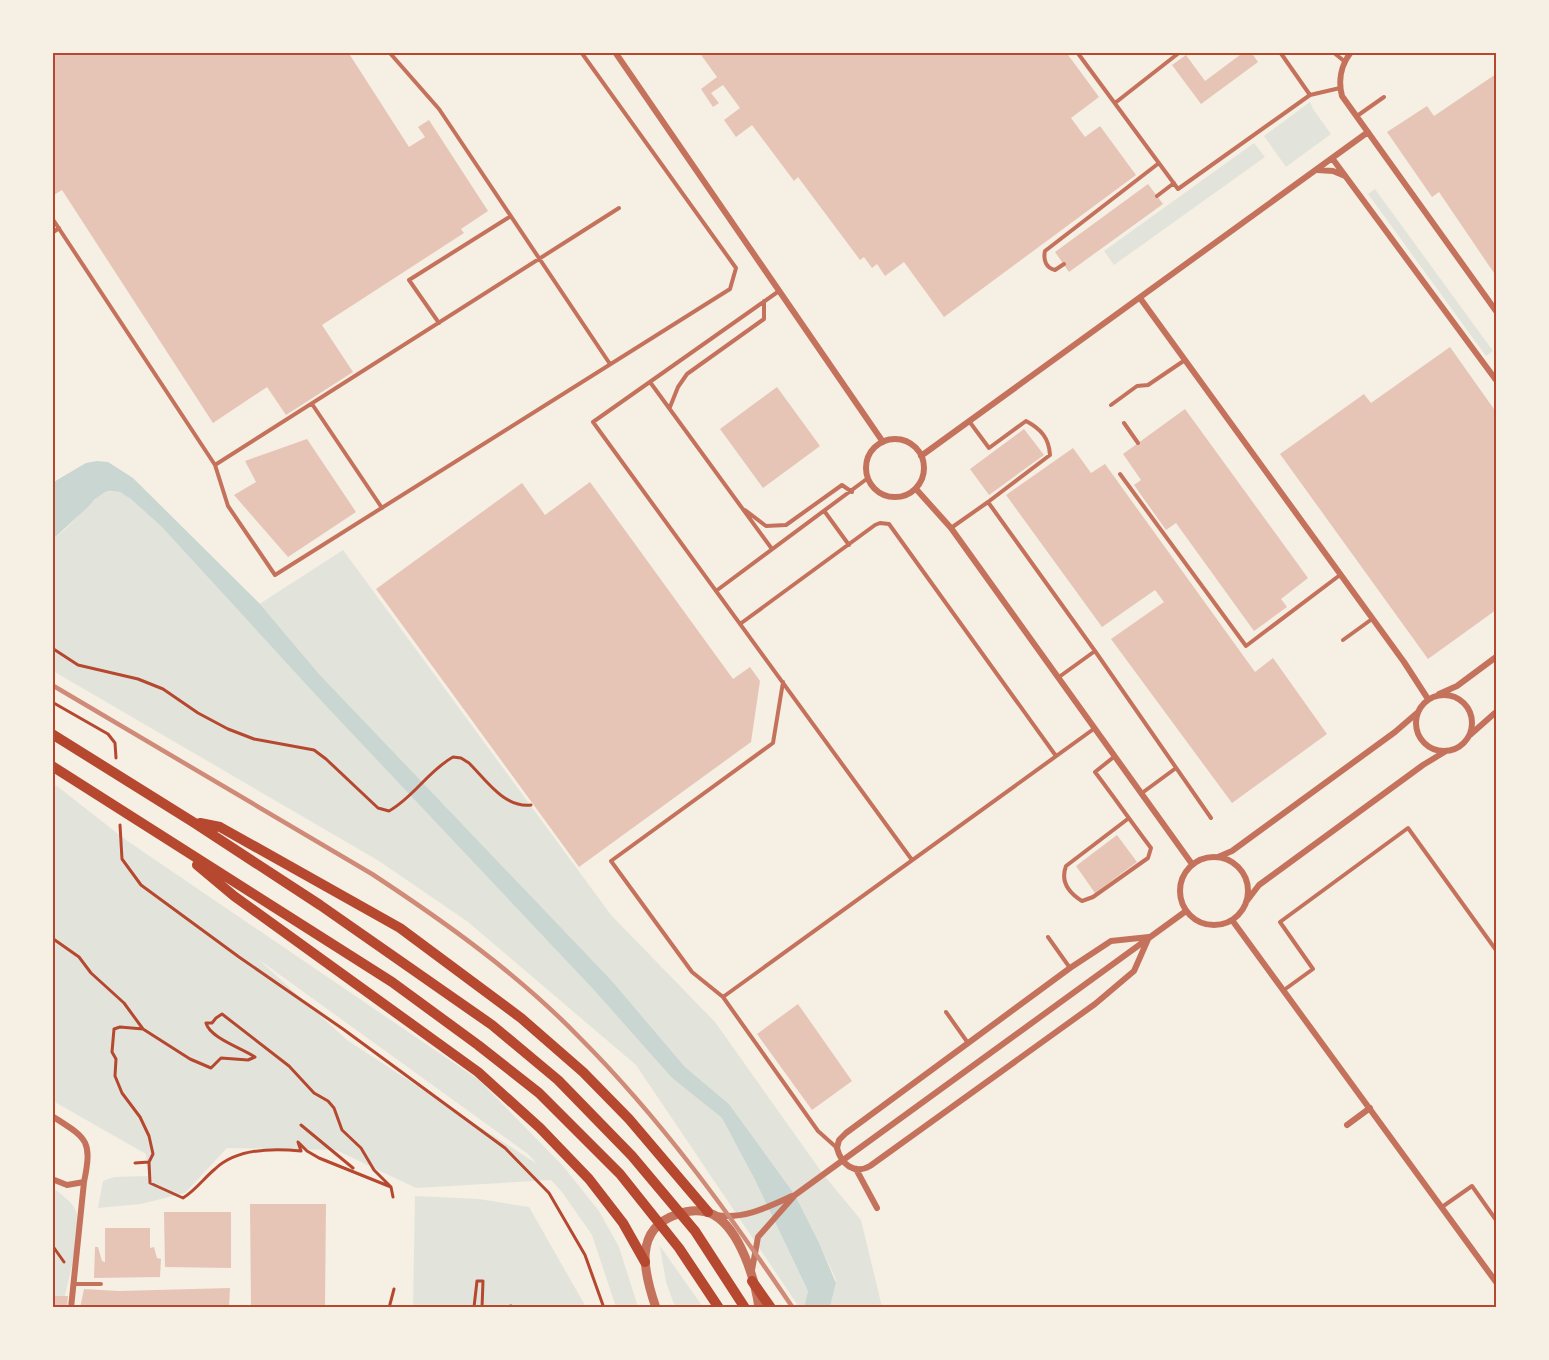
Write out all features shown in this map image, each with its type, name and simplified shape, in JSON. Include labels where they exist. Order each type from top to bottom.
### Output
[{"type":"main road","points":[[52,734],[329,911],[492,1024],[558,1080],[632,1156],[695,1231],[745,1308]]},
{"type":"main road","points":[[52,766],[392,982],[539,1093],[620,1174],[680,1248],[719,1308]]},
{"type":"main road","points":[[193,822],[220,827],[400,928],[521,1018],[583,1072],[614,1103],[711,1214]]},
{"type":"main road","points":[[165,838],[234,896],[487,1080],[540,1128],[589,1179],[623,1223],[645,1262]]},
{"type":"main road","points":[[752,1277],[771,1308]]},
{"type":"street","points":[[615,52],[884,442]]},
{"type":"street","points":[[1351,52],[1344,61],[1340,88],[1342,96],[1497,311]]},
{"type":"street","points":[[921,456],[1368,132]]},
{"type":"street","points":[[1332,158],[1496,377]]},
{"type":"street","points":[[1317,170],[1333,171],[1346,177]]},
{"type":"street","points":[[1140,298],[1373,619],[1428,699]]},
{"type":"street","points":[[901,440],[916,448],[921,456],[924,473],[916,489],[902,497],[885,496],[878,492],[868,478],[866,471],[868,457],[877,446],[884,442],[901,440]]},
{"type":"street","points":[[916,489],[951,528],[1192,864]]},
{"type":"street","points":[[1446,751],[1415,770],[1260,885],[1241,912],[1232,920],[1213,925],[1193,919],[1186,911],[1179,892],[1185,872],[1192,864],[1209,857],[1218,857],[1232,850],[1395,732],[1418,713],[1428,699],[1457,686],[1497,657]]},
{"type":"street","points":[[1436,696],[1454,696],[1467,707],[1472,726],[1469,735]]},
{"type":"street","points":[[1418,713],[1416,722],[1420,738],[1427,746],[1446,751],[1455,749],[1463,743],[1469,735],[1497,712]]},
{"type":"street","points":[[1218,857],[1234,865],[1245,878],[1248,890],[1246,902]]},
{"type":"street","points":[[752,1277],[758,1237],[795,1195],[1186,911]]},
{"type":"street","points":[[1232,920],[1497,1282]]},
{"type":"street","points":[[1149,937],[1134,971],[1095,1004],[870,1166],[861,1170],[843,1161],[837,1148],[839,1140],[846,1133],[1070,968],[1111,941],[1149,937]]},
{"type":"street","points":[[1347,1125],[1370,1108]]},
{"type":"street","points":[[52,1116],[82,1136],[86,1144],[87,1165],[71,1308]]},
{"type":"street","points":[[856,1169],[877,1208]]},
{"type":"street","points":[[52,1179],[67,1185],[84,1182]]},
{"type":"street","points":[[656,1308],[650,1290],[644,1253],[650,1236],[666,1218],[682,1212],[726,1217],[756,1212],[795,1195]]},
{"type":"street","points":[[711,1214],[734,1234],[752,1277],[759,1308]]},
{"type":"lane","points":[[389,52],[439,109],[610,364]]},
{"type":"lane","points":[[52,218],[214,465],[228,506],[276,575],[730,290],[736,268],[581,52]]},
{"type":"lane","points":[[1077,52],[1178,189],[1310,94],[1340,88]]},
{"type":"lane","points":[[1114,103],[1180,52]]},
{"type":"lane","points":[[1280,52],[1310,94]]},
{"type":"lane","points":[[1333,52],[1344,61]]},
{"type":"lane","points":[[1356,116],[1384,97]]},
{"type":"lane","points":[[1064,264],[1056,270],[1051,269],[1046,264],[1045,251],[1159,163]]},
{"type":"lane","points":[[1157,196],[1174,183]]},
{"type":"lane","points":[[214,465],[619,208]]},
{"type":"lane","points":[[439,323],[409,280],[511,216]]},
{"type":"lane","points":[[52,233],[59,228]]},
{"type":"lane","points":[[780,290],[593,422],[912,860]]},
{"type":"lane","points":[[670,408],[678,387],[687,374],[764,319],[764,301]]},
{"type":"lane","points":[[1111,405],[1137,386],[1148,386],[1185,360]]},
{"type":"lane","points":[[650,382],[772,549]]},
{"type":"lane","points":[[312,404],[382,508]]},
{"type":"lane","points":[[951,528],[1050,455],[1050,444],[1036,426],[1026,421],[989,448],[969,422]]},
{"type":"lane","points":[[1124,423],[1138,443]]},
{"type":"lane","points":[[1119,474],[1246,646],[1341,575]]},
{"type":"lane","points":[[716,591],[868,478]]},
{"type":"lane","points":[[742,508],[766,526],[786,525],[842,484],[852,492]]},
{"type":"lane","points":[[988,502],[1211,818]]},
{"type":"lane","points":[[825,512],[849,545]]},
{"type":"lane","points":[[740,624],[875,525],[888,524],[1056,756]]},
{"type":"lane","points":[[1343,640],[1373,619]]},
{"type":"lane","points":[[1059,677],[1095,651]]},
{"type":"lane","points":[[783,682],[773,743],[611,861],[692,972],[723,998],[818,1131],[837,1148]]},
{"type":"lane","points":[[723,998],[1095,727]]},
{"type":"lane","points":[[1116,756],[1095,772],[1129,818],[1151,848],[1148,858],[1094,897],[1082,901],[1073,896],[1065,884],[1063,874],[1066,866],[1129,818]]},
{"type":"lane","points":[[1142,793],[1176,768]]},
{"type":"lane","points":[[1284,990],[1313,969],[1280,922],[1408,828],[1497,950]]},
{"type":"lane","points":[[1048,937],[1070,968]]},
{"type":"lane","points":[[946,1012],[968,1043]]},
{"type":"lane","points":[[1442,1207],[1472,1186],[1497,1220]]},
{"type":"lane","points":[[75,1284],[101,1284]]},
{"type":"path","points":[[52,648],[78,666],[138,679],[163,689],[198,713],[228,729],[254,738],[314,750],[378,808],[389,811],[407,799],[431,772],[453,757],[461,758],[469,763],[507,800],[519,807],[531,805]]},
{"type":"path","points":[[52,702],[108,734],[115,743]]},
{"type":"path","points":[[122,859],[141,885],[505,1148],[549,1193],[585,1255],[604,1308]]},
{"type":"path","points":[[52,938],[79,957],[92,974],[124,1003],[143,1029],[190,1059],[212,1068],[221,1058],[248,1060],[255,1057],[215,1035],[207,1028],[206,1023],[212,1023],[222,1014],[282,1060],[314,1093],[328,1101],[334,1108],[342,1130],[360,1148],[374,1170],[391,1187],[393,1197]]},
{"type":"path","points":[[143,1029],[120,1027],[114,1029],[112,1052],[116,1059],[115,1076],[122,1093],[140,1117],[149,1136],[153,1154],[149,1162],[150,1183],[183,1198],[226,1160],[249,1153],[277,1149],[301,1151],[298,1142],[319,1158],[391,1187]]},
{"type":"path","points":[[301,1125],[357,1172]]},
{"type":"path","points":[[135,1163],[149,1162]]},
{"type":"path","points":[[463,1308],[474,1307],[477,1281],[483,1281],[482,1308]]},
{"type":"path","points":[[389,1308],[394,1289]]},
{"type":"path","points":[[503,1308],[511,1306]]},
{"type":"shaded area","points":[[1310,102],[1331,134],[1286,167],[1264,136]]},
{"type":"shaded area","points":[[1254,143],[1265,157],[1114,265],[1104,251]]},
{"type":"shaded area","points":[[1375,189],[1493,351],[1486,356],[1368,194]]},
{"type":"shaded area","points":[[108,462],[133,478],[260,604],[319,674],[612,981],[685,1067],[729,1104],[795,1195],[819,1243],[836,1283],[830,1307],[804,1307],[808,1291],[755,1180],[722,1118],[672,1078],[593,989],[326,706],[162,527],[131,499],[120,492],[110,491],[94,500],[53,539],[52,483],[86,463]]},
{"type":"shaded area","points":[[105,492],[119,492],[145,510],[244,614],[343,550],[611,915],[715,1022],[823,1174],[861,1220],[882,1307],[830,1307],[836,1283],[835,1277],[795,1195],[729,1104],[685,1067],[612,981],[319,674],[260,604],[244,615],[326,706],[593,989],[672,1078],[722,1118],[755,1180],[808,1291],[804,1307],[799,1307],[636,1065],[468,922],[379,861],[53,671],[53,539]]},
{"type":"shaded area","points":[[53,783],[126,840],[479,1080],[563,1166],[599,1211],[619,1247],[638,1307],[616,1307],[592,1235],[551,1180],[416,1188],[336,1150],[227,1148],[185,1193],[141,1204],[98,1208],[103,1181],[114,1177],[148,1176],[146,1154],[53,1101]],"holes":[[[258,959],[528,1154],[537,1164],[347,1040]]]},
{"type":"shaded area","points":[[52,1187],[72,1204],[78,1219],[77,1240],[65,1296],[53,1296]]},
{"type":"shaded area","points":[[415,1196],[479,1199],[529,1207],[586,1307],[413,1308]]},
{"type":"shaded area","points":[[660,1246],[703,1307],[675,1307],[666,1282]]},
{"type":"building","points":[[52,52],[348,52],[409,147],[425,137],[418,127],[429,120],[488,211],[461,229],[464,233],[322,325],[353,372],[286,415],[267,387],[213,423],[62,190],[52,196]]},
{"type":"building","points":[[699,52],[1066,52],[1099,97],[1071,118],[1085,137],[1100,126],[1136,175],[944,317],[904,262],[885,276],[877,264],[872,268],[864,257],[860,260],[798,177],[794,181],[752,125],[736,137],[724,120],[740,108],[723,85],[711,93],[719,103],[713,107],[701,89],[717,77]]},
{"type":"building","points":[[1244,52],[1251,52],[1258,62],[1201,104],[1172,65],[1186,55],[1205,81]]},
{"type":"building","points":[[1496,74],[1496,276],[1439,192],[1432,197],[1387,132],[1427,106],[1434,116]]},
{"type":"building","points":[[1148,184],[1163,204],[1069,272],[1055,252]]},
{"type":"building","points":[[1450,347],[1496,412],[1496,610],[1428,659],[1280,454],[1364,394],[1371,403]]},
{"type":"building","points":[[777,387],[820,446],[763,488],[720,429]]},
{"type":"building","points":[[1185,409],[1308,578],[1281,599],[1287,607],[1254,631],[1176,523],[1166,530],[1134,485],[1141,480],[1123,454]]},
{"type":"building","points":[[1024,429],[1044,455],[989,495],[970,469]]},
{"type":"building","points":[[307,439],[356,512],[288,557],[234,495],[256,482],[245,461]]},
{"type":"building","points":[[1073,448],[1091,473],[1105,464],[1255,672],[1273,658],[1327,734],[1232,803],[1111,639],[1164,602],[1155,590],[1102,627],[1006,495]]},
{"type":"building","points":[[590,482],[733,679],[750,667],[760,681],[751,742],[579,867],[376,589],[522,483],[545,515]]},
{"type":"building","points":[[1117,835],[1137,862],[1095,893],[1076,866]]},
{"type":"building","points":[[798,1004],[852,1081],[812,1110],[757,1034]]},
{"type":"building","points":[[250,1204],[326,1204],[325,1306],[251,1308]]},
{"type":"building","points":[[164,1212],[231,1212],[231,1268],[165,1267]]},
{"type":"building","points":[[105,1228],[150,1228],[150,1248],[154,1247],[157,1258],[161,1259],[160,1277],[94,1278],[95,1247],[98,1247],[102,1261],[105,1262]]},
{"type":"building","points":[[230,1288],[229,1308],[80,1308],[84,1289],[119,1291]]},
{"type":"building","points":[[52,1296],[68,1296],[67,1308],[52,1308]]},
{"type":"railway","points":[[52,685],[372,874],[427,911],[506,970],[556,1014],[638,1100],[692,1167],[793,1308]]}]
